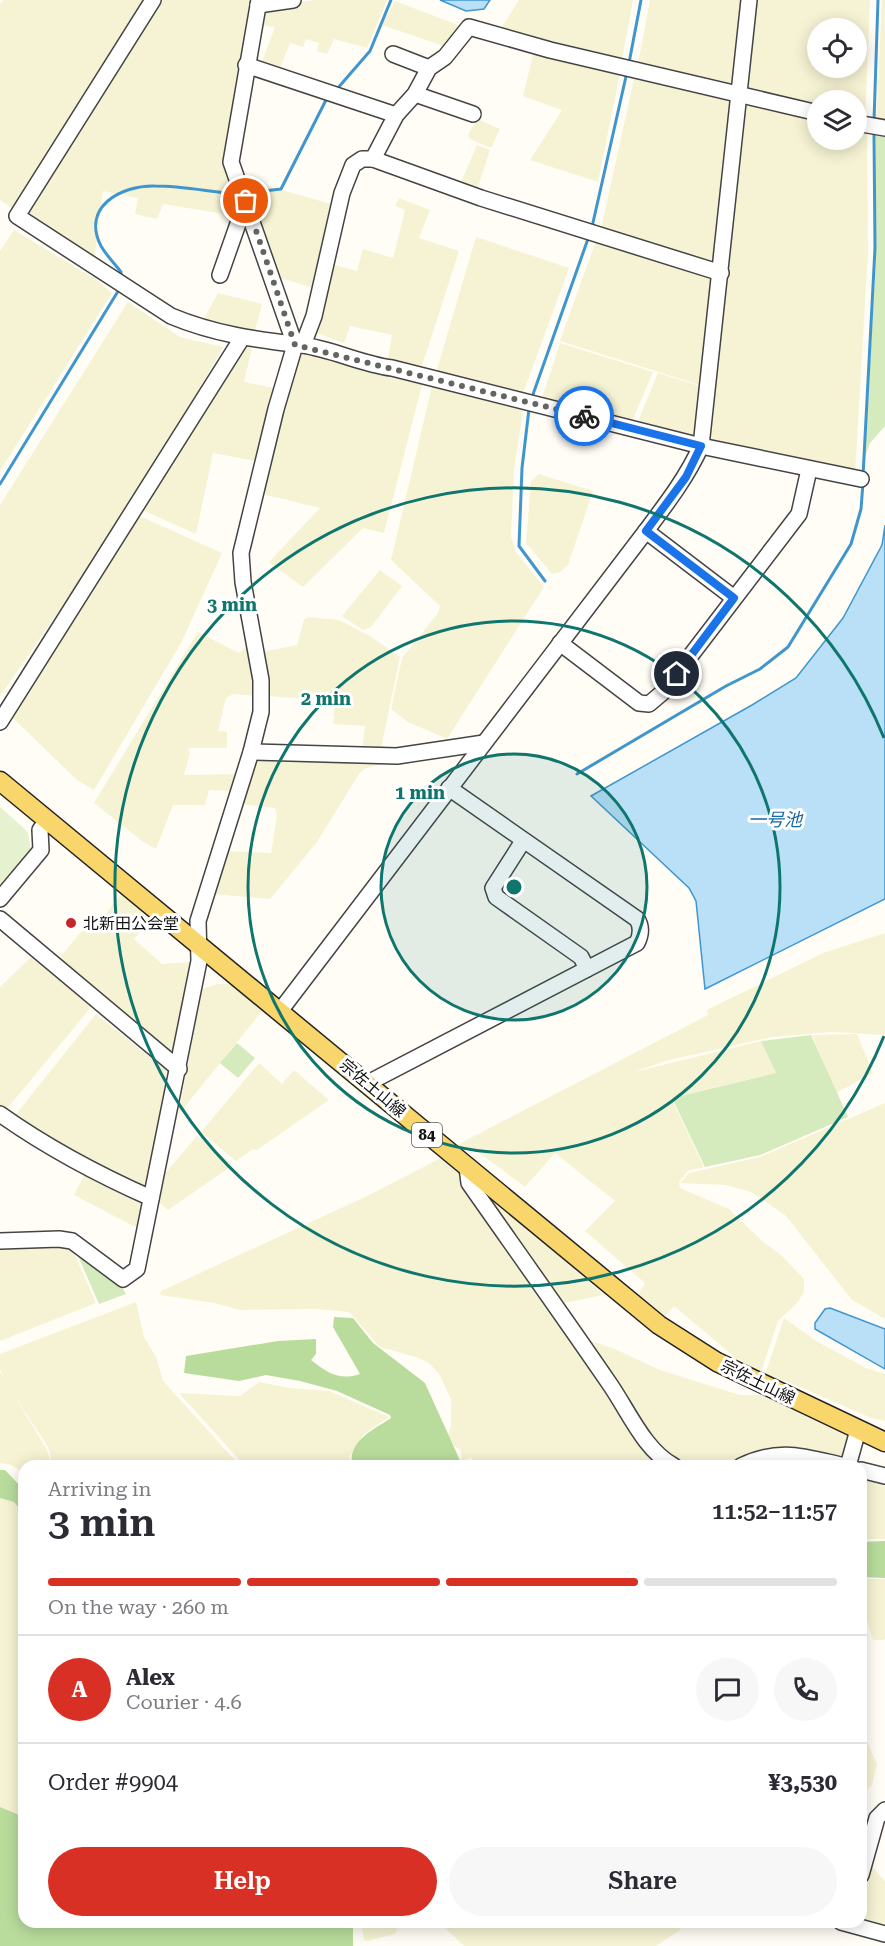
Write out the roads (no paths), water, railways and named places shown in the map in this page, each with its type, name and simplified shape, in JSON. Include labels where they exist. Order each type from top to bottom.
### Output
[{"type":"main road","name":"宗佐土山線","points":[[0,782],[659,1324],[717,1362],[885,1442]]},
{"type":"street","points":[[153,0],[17,216],[171,316],[197,327],[242,338],[299,345],[367,365],[392,368],[701,446],[861,479]]},
{"type":"street","points":[[293,0],[258,2],[231,162],[299,345]]},
{"type":"street","points":[[280,1011],[646,531],[686,477],[701,446],[749,0]]},
{"type":"street","points":[[373,159],[396,115],[414,94],[429,68],[445,57],[469,27],[550,51],[807,110]]},
{"type":"street","points":[[393,54],[429,68]]},
{"type":"street","points":[[246,65],[396,115]]},
{"type":"street","points":[[414,94],[473,114]]},
{"type":"street","points":[[867,125],[885,128]]},
{"type":"street","points":[[0,1241],[59,1239],[72,1241],[123,1279],[137,1269],[199,961],[198,921],[251,752],[262,695],[243,582],[241,553],[276,409],[299,345],[314,316],[342,193],[353,165],[362,159],[373,159],[481,198],[721,273]]},
{"type":"street","points":[[220,275],[246,201]]},
{"type":"street","points":[[0,722],[242,338]]},
{"type":"street","points":[[560,643],[639,703],[649,704],[663,693],[799,514],[808,474]]},
{"type":"street","points":[[646,531],[734,598]]},
{"type":"street","points":[[251,752],[397,756],[484,743]]},
{"type":"street","points":[[368,1083],[636,943],[640,937],[639,922],[449,788]]},
{"type":"street","points":[[0,899],[41,850],[40,830],[47,820]]},
{"type":"street","points":[[523,841],[494,888],[496,897],[581,957],[587,969]]},
{"type":"street","points":[[0,919],[179,1069]]},
{"type":"street","points":[[0,1114],[41,1143],[99,1175],[150,1198]]},
{"type":"street","points":[[467,1167],[470,1183],[614,1389],[639,1430],[665,1460]]},
{"type":"street","points":[[849,1460],[858,1430]]},
{"type":"street","points":[[753,1460],[761,1456],[786,1453],[819,1460]]},
{"type":"street","points":[[867,1472],[885,1476]]},
{"type":"street","points":[[867,1854],[877,1818],[885,1810]]},
{"type":"street","points":[[865,1928],[885,1934]]},
{"type":"water","points":[[440,0],[490,0],[484,9],[466,11]]},
{"type":"water","name":"一号池","points":[[885,525],[885,899],[705,989],[696,901],[689,888],[591,796],[796,678],[843,618],[882,545]]},
{"type":"water","points":[[830,1308],[885,1329],[885,1369],[815,1329],[815,1323],[825,1309]]},
{"type":"waterway","points":[[337,89],[370,51],[391,0]]},
{"type":"waterway","points":[[629,63],[641,0]]},
{"type":"waterway","points":[[874,121],[878,0]]},
{"type":"waterway","points":[[592,227],[627,72]]},
{"type":"waterway","points":[[248,193],[281,189],[326,100]]},
{"type":"waterway","points":[[863,476],[875,248],[874,133]]},
{"type":"waterway","points":[[121,278],[121,272],[101,246],[96,232],[96,220],[100,210],[108,201],[129,189],[155,186],[238,194]]},
{"type":"waterway","points":[[531,400],[589,236]]},
{"type":"waterway","points":[[0,484],[120,288]]},
{"type":"waterway","points":[[529,409],[522,468],[519,546],[545,581]]},
{"type":"waterway","points":[[577,774],[726,686],[760,669],[788,647],[851,544],[861,509],[863,483]]},
{"type":"place","name":"北新田公会堂","points":[[71,923]]}]
